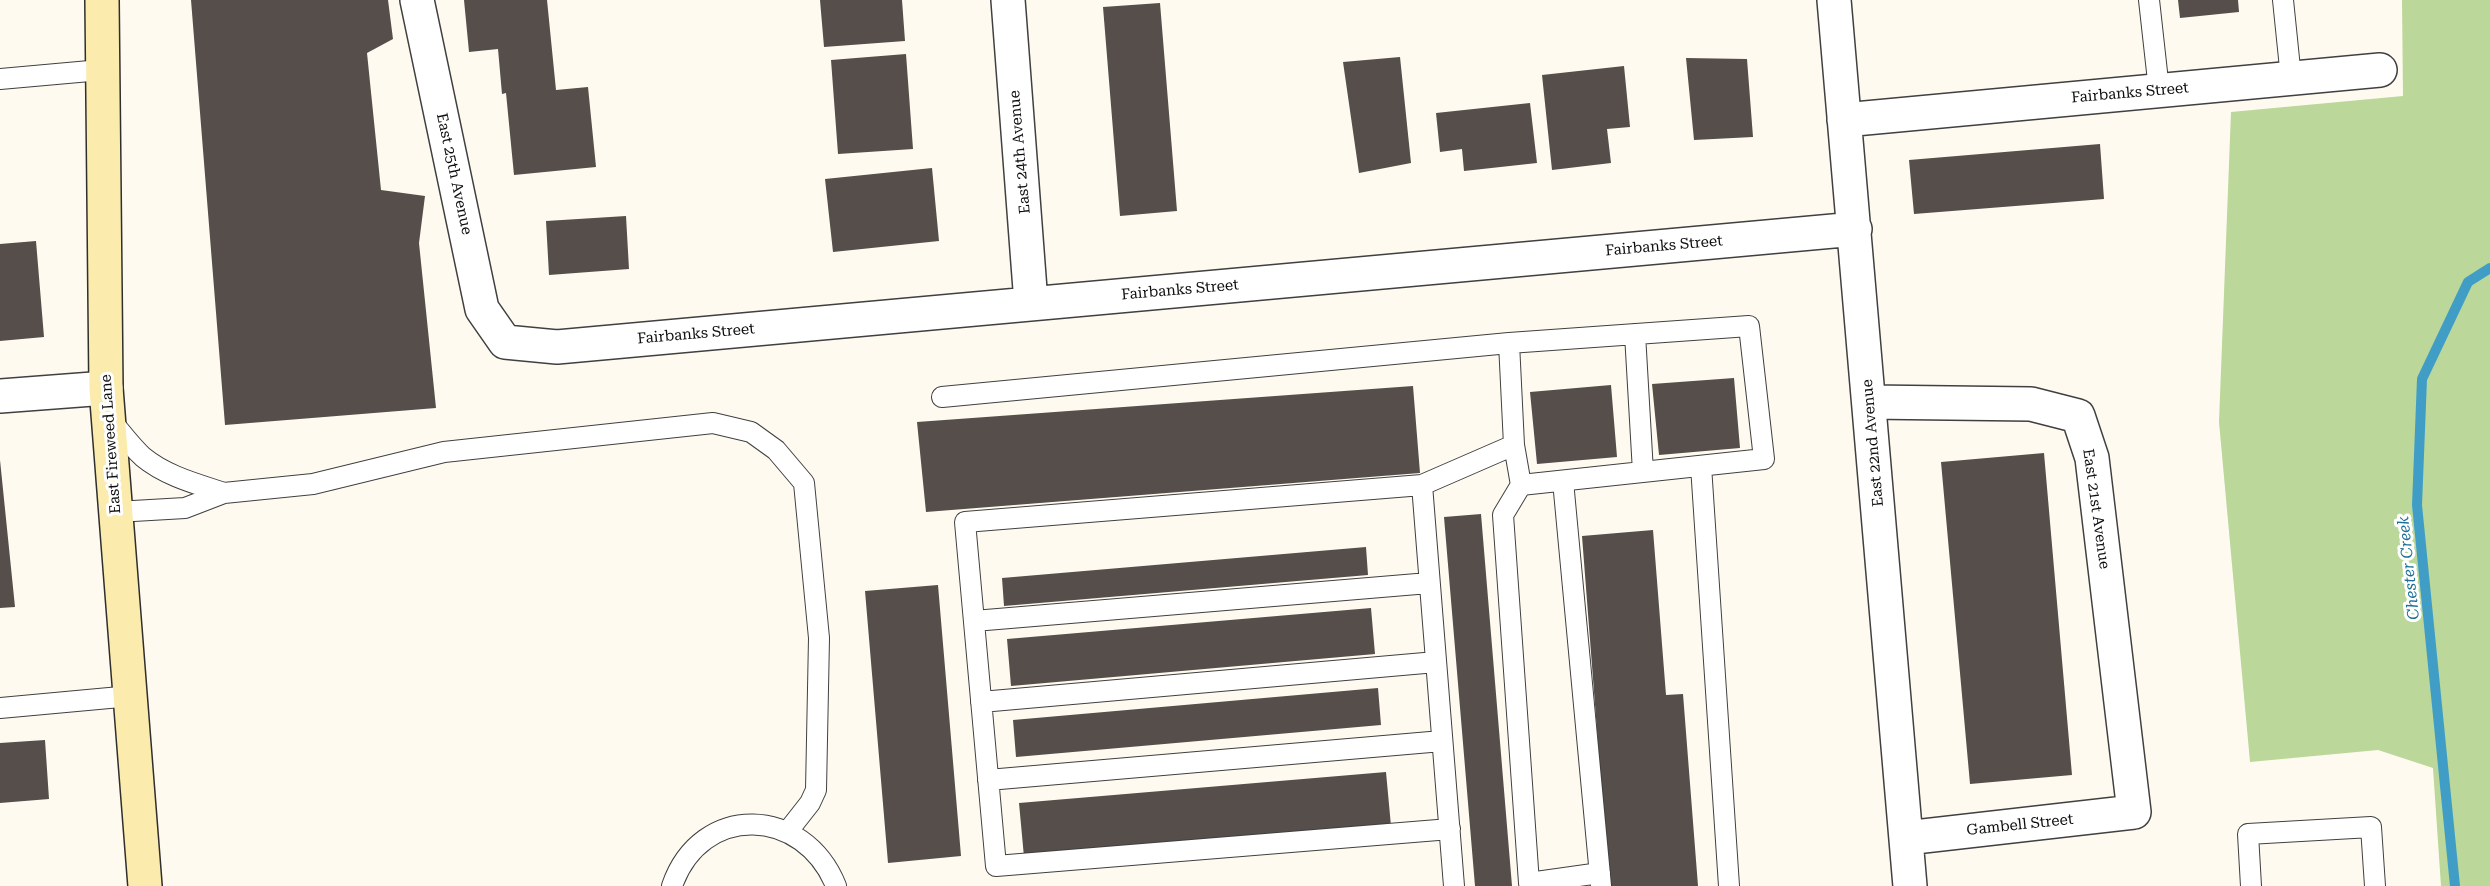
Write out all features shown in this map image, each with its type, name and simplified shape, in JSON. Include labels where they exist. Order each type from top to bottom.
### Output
[{"type":"main road","name":"East Fireweed Lane","points":[[102,0],[101,70],[107,403],[130,696],[150,878]]},
{"type":"street","name":"East 25th Avenue","points":[[417,0],[482,309],[505,342]]},
{"type":"street","name":"East 24th Avenue","points":[[1008,0],[1031,303]]},
{"type":"street","name":"East 22nd Avenue","points":[[1834,0],[1910,886]]},
{"type":"street","name":"Fairbanks Street","points":[[1844,120],[2380,70]]},
{"type":"street","name":"Fairbanks Street","points":[[505,342],[556,347],[1855,229]]},
{"type":"street","points":[[0,396],[107,403]]},
{"type":"street","name":"East 21st Avenue","points":[[1869,402],[2031,405],[2078,416],[2092,458],[2134,812]]},
{"type":"street","name":"Gambell Street","points":[[1906,838],[2134,812]]},
{"type":"lane","points":[[2149,0],[2159,90]]},
{"type":"lane","points":[[2283,0],[2291,78]]},
{"type":"lane","points":[[0,79],[101,70]]},
{"type":"lane","points":[[942,398],[1509,343],[1749,326],[1764,459],[1521,485]]},
{"type":"lane","points":[[1635,334],[1643,472]]},
{"type":"lane","points":[[1509,343],[1514,445],[1521,485],[1503,515],[1529,883],[1600,880],[1563,481]]},
{"type":"lane","points":[[107,403],[149,461],[180,478],[224,494]]},
{"type":"lane","points":[[116,512],[185,508],[224,494],[313,484],[444,452],[713,423],[751,432],[776,450],[804,483],[817,617],[816,790],[810,803],[788,831]]},
{"type":"lane","points":[[1450,829],[996,867],[964,522],[1422,485],[1514,445]]},
{"type":"lane","points":[[1701,466],[1729,886]]},
{"type":"lane","points":[[1422,485],[1454,886]]},
{"type":"lane","points":[[974,621],[1430,584]]},
{"type":"lane","points":[[981,702],[1436,662]]},
{"type":"lane","points":[[0,708],[130,696]]},
{"type":"lane","points":[[988,780],[1442,741]]},
{"type":"lane","points":[[672,886],[677,871],[692,850],[712,834],[737,826],[763,824],[788,831],[809,844],[825,863],[836,886]]},
{"type":"lane","points":[[2251,886],[2248,834],[2371,826],[2375,886]]},
{"type":"green space","points":[[2402,0],[2490,0],[2490,886],[2441,886],[2433,768],[2378,750],[2250,762],[2219,422],[2231,112],[2403,96]]},
{"type":"building","points":[[191,0],[388,0],[393,39],[367,53],[381,190],[425,196],[419,243],[436,408],[225,425]]},
{"type":"building","points":[[464,0],[547,0],[556,90],[588,87],[596,167],[514,175],[506,93],[502,94],[498,49],[469,52]]},
{"type":"building","points":[[820,0],[902,0],[905,41],[824,47]]},
{"type":"building","points":[[2178,0],[2238,0],[2239,12],[2180,18]]},
{"type":"building","points":[[1160,3],[1177,211],[1120,216],[1103,7]]},
{"type":"building","points":[[906,54],[913,149],[838,154],[831,60]]},
{"type":"building","points":[[1400,57],[1411,163],[1359,173],[1343,62]]},
{"type":"building","points":[[1686,58],[1747,59],[1753,137],[1694,140]]},
{"type":"building","points":[[1624,66],[1630,127],[1607,129],[1611,163],[1552,170],[1542,75]]},
{"type":"building","points":[[1530,103],[1537,163],[1464,171],[1462,149],[1440,152],[1436,113]]},
{"type":"building","points":[[2100,144],[2104,199],[1914,214],[1909,160]]},
{"type":"building","points":[[932,168],[939,241],[833,252],[825,179]]},
{"type":"building","points":[[626,216],[629,269],[549,275],[546,221]]},
{"type":"building","points":[[36,241],[44,337],[0,341],[0,244]]},
{"type":"building","points":[[1734,378],[1740,448],[1659,455],[1652,384]]},
{"type":"building","points":[[1611,385],[1617,457],[1537,464],[1530,392]]},
{"type":"building","points":[[1413,386],[1420,473],[926,512],[917,422]]},
{"type":"building","points":[[2044,453],[2072,775],[1970,784],[1941,462]]},
{"type":"building","points":[[0,460],[15,607],[0,608]]},
{"type":"building","points":[[1481,514],[1512,886],[1475,886],[1444,517]]},
{"type":"building","points":[[1653,530],[1666,695],[1683,694],[1698,886],[1609,886],[1582,536]]},
{"type":"building","points":[[1366,547],[1368,575],[1004,606],[1002,578]]},
{"type":"building","points":[[938,585],[961,856],[888,863],[865,591]]},
{"type":"building","points":[[1371,608],[1375,654],[1011,686],[1007,639]]},
{"type":"building","points":[[1378,688],[1381,725],[1016,757],[1013,720]]},
{"type":"building","points":[[45,740],[49,799],[0,803],[0,743]]},
{"type":"building","points":[[1386,772],[1391,826],[1024,857],[1019,803]]},
{"type":"waterway","name":"Chester Creek","points":[[2455,886],[2417,505],[2422,379],[2468,282],[2490,268]]}]
